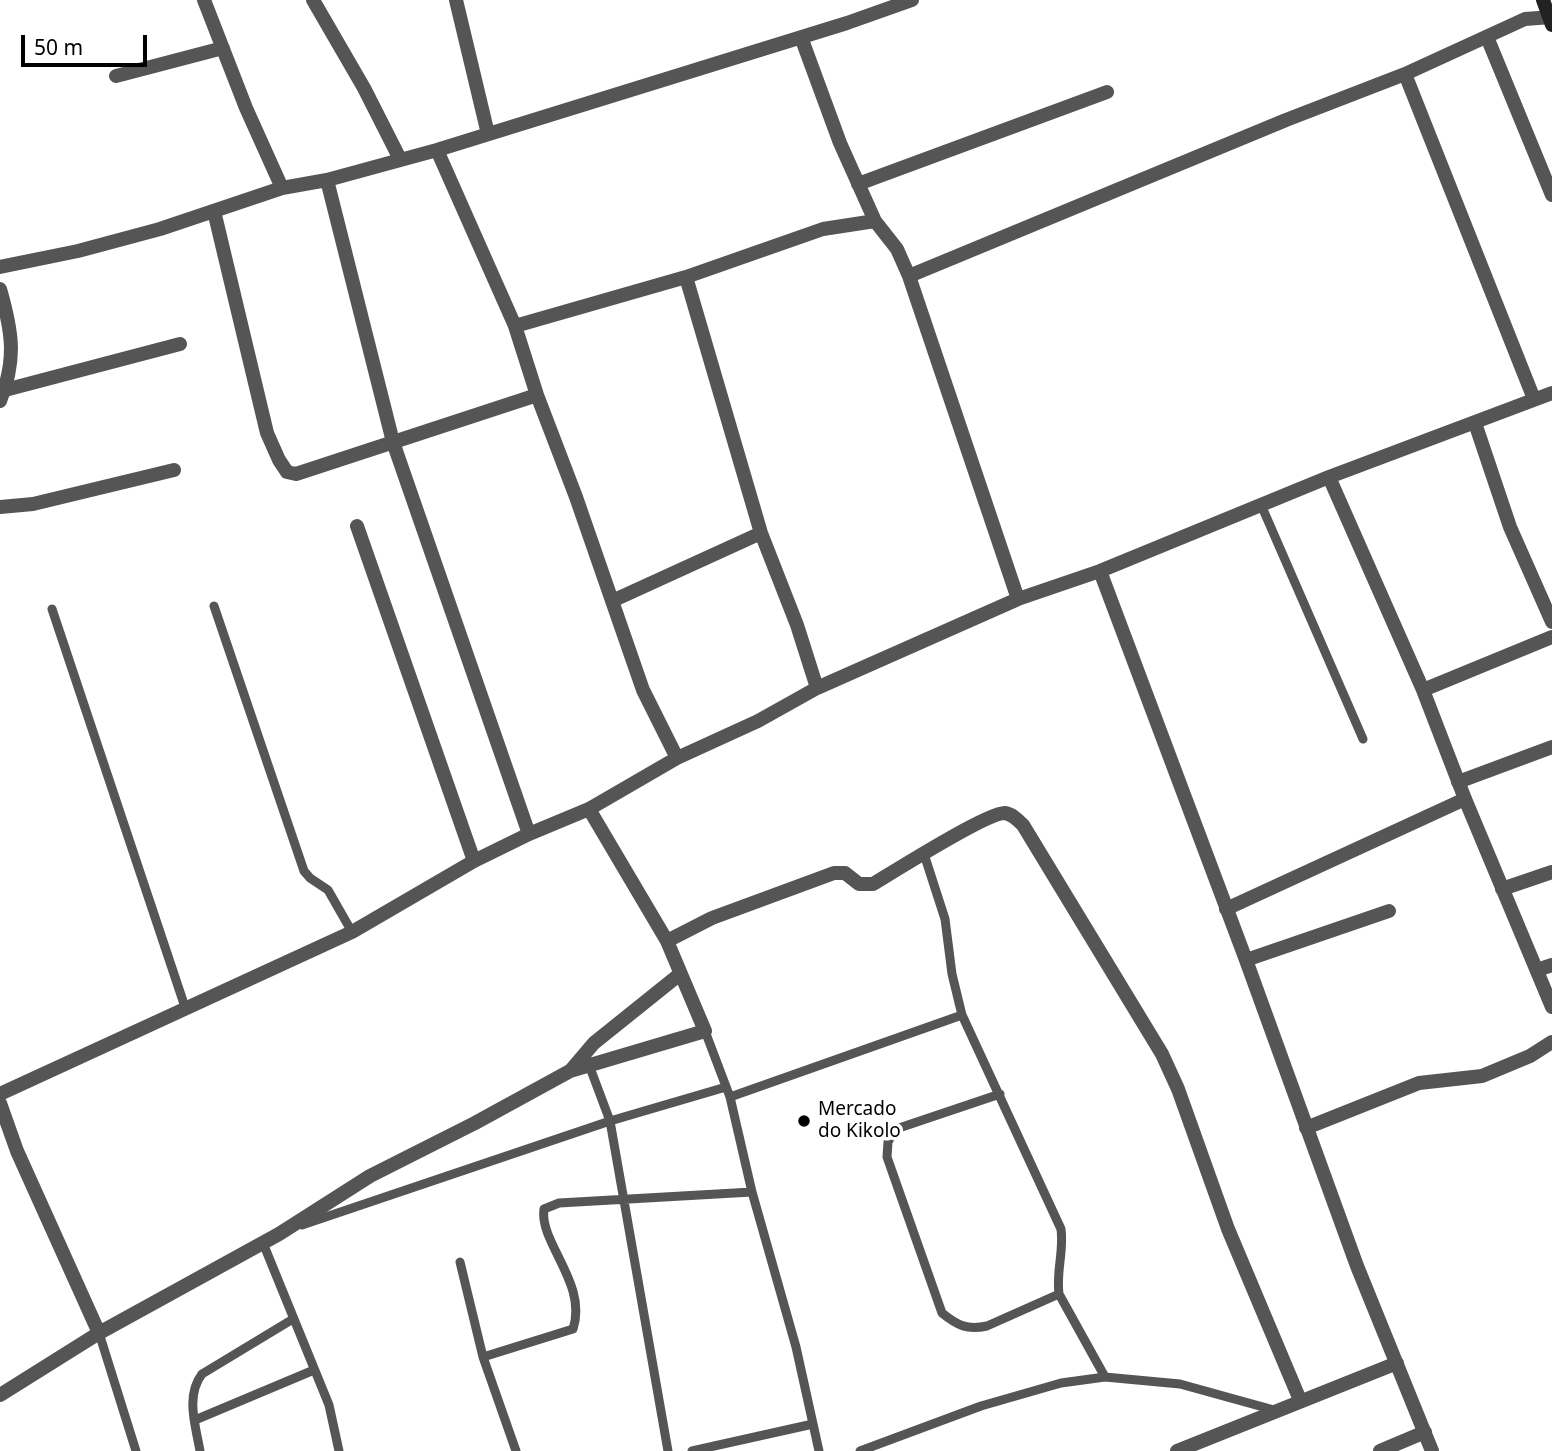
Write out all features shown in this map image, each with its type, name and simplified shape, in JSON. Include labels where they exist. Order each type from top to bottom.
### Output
[{"type":"street","points":[[204,0],[282,188]]},
{"type":"street","points":[[313,0],[364,88],[400,159]]},
{"type":"street","points":[[456,0],[488,134]]},
{"type":"street","points":[[0,267],[89,248],[160,229],[282,188],[327,180],[438,150],[912,0]]},
{"type":"street","points":[[909,276],[1286,120],[1405,74],[1528,18],[1551,19],[1543,0]]},
{"type":"street","points":[[801,37],[858,184],[875,221],[897,249],[909,276],[1018,599]]},
{"type":"street","points":[[1486,37],[1552,195]]},
{"type":"street","points":[[116,76],[223,48]]},
{"type":"street","points":[[1405,74],[1534,399]]},
{"type":"street","points":[[858,184],[1107,92]]},
{"type":"street","points":[[438,150],[515,326],[537,396],[643,690],[677,758]]},
{"type":"street","points":[[327,180],[393,442],[529,834]]},
{"type":"street","points":[[214,211],[267,433],[287,472],[296,474],[537,396]]},
{"type":"street","points":[[515,326],[686,277],[823,229],[875,221]]},
{"type":"street","points":[[686,277],[761,533],[797,625],[817,688]]},
{"type":"street","points":[[0,289],[13,342],[2,396],[180,344]]},
{"type":"street","points":[[0,1094],[352,932],[474,861],[589,809],[677,758],[758,721],[817,688],[1018,599],[1100,571],[1262,507],[1329,477],[1552,393]]},
{"type":"street","points":[[1475,424],[1510,527],[1552,622]]},
{"type":"street","points":[[0,507],[33,504],[174,470]]},
{"type":"street","points":[[1329,477],[1423,690],[1458,782],[1552,1007]]},
{"type":"street","points":[[357,526],[474,861]]},
{"type":"street","points":[[612,601],[761,533]]},
{"type":"street","points":[[1100,571],[1357,1266],[1432,1451]]},
{"type":"street","points":[[1423,690],[1552,637]]},
{"type":"street","points":[[1458,782],[1552,747]]},
{"type":"street","points":[[1226,909],[1465,799]]},
{"type":"street","points":[[0,1395],[99,1333],[287,1230],[370,1176],[570,1071],[705,1031],[667,941],[589,809]]},
{"type":"street","points":[[667,941],[712,918],[834,873],[845,873],[859,884],[873,884],[970,827],[1001,813],[1009,813],[1023,825],[1170,1070],[1228,1229],[1300,1400]]},
{"type":"street","points":[[1502,889],[1552,872]]},
{"type":"street","points":[[1246,960],[1389,911]]},
{"type":"street","points":[[1537,970],[1552,965]]},
{"type":"street","points":[[570,1071],[594,1042],[680,974]]},
{"type":"street","points":[[1306,1128],[1419,1083],[1482,1076],[1530,1056],[1552,1042]]},
{"type":"street","points":[[0,1103],[17,1151],[99,1333]]},
{"type":"street","points":[[1177,1451],[1397,1363]]},
{"type":"street","points":[[1380,1451],[1425,1432]]},
{"type":"lane","points":[[1262,507],[1363,739]]},
{"type":"lane","points":[[214,606],[304,871],[328,890],[352,932]]},
{"type":"lane","points":[[52,609],[186,1010]]},
{"type":"lane","points":[[924,854],[945,919],[952,974],[962,1015],[1061,1229],[1063,1247],[1057,1282],[1059,1294],[1105,1377]]},
{"type":"lane","points":[[287,1230],[610,1121],[728,1092],[962,1015]]},
{"type":"lane","points":[[705,1031],[728,1092],[752,1192],[796,1347],[819,1451]]},
{"type":"lane","points":[[589,1065],[610,1121],[668,1451]]},
{"type":"lane","points":[[1000,1094],[896,1129],[888,1142],[887,1157],[942,1313],[959,1327],[975,1329],[987,1326],[1059,1294]]},
{"type":"lane","points":[[483,1357],[573,1329],[576,1318],[568,1274],[542,1220],[544,1209],[559,1203],[752,1192]]},
{"type":"lane","points":[[263,1243],[328,1405],[339,1451]]},
{"type":"lane","points":[[460,1262],[483,1357],[516,1451]]},
{"type":"lane","points":[[200,1451],[193,1394],[196,1382],[202,1374],[293,1319]]},
{"type":"lane","points":[[99,1333],[136,1451]]},
{"type":"lane","points":[[195,1420],[314,1370]]},
{"type":"lane","points":[[860,1451],[981,1405],[1061,1383],[1105,1377],[1180,1384],[1274,1410]]},
{"type":"lane","points":[[692,1451],[813,1424]]},
{"type":"place","name":"Mercado do Kikolo","points":[[804,1121]]}]
